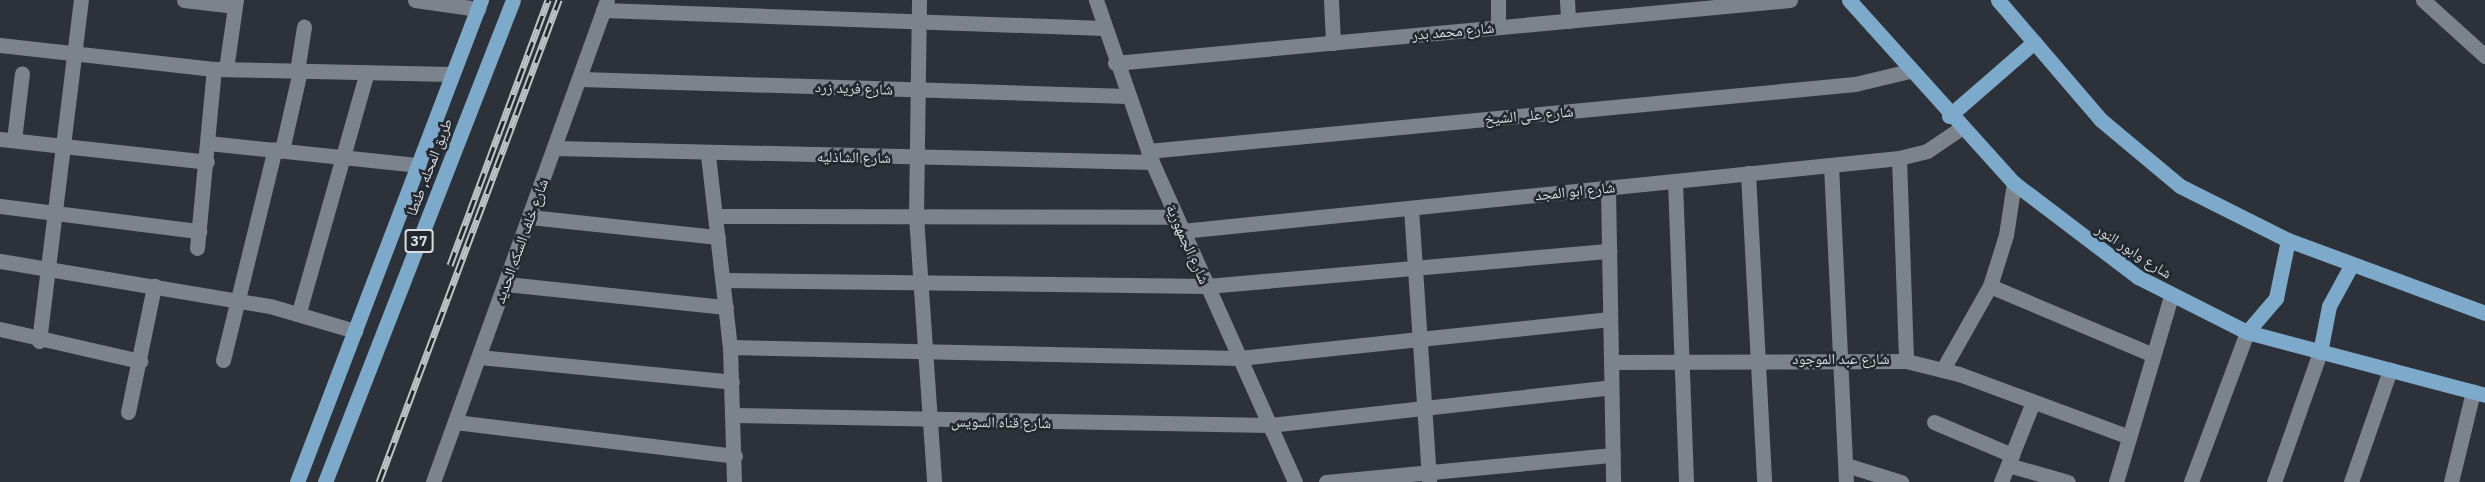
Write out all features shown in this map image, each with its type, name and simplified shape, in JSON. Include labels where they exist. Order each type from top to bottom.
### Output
[{"type":"main road","name":"طريق المحله, طنطا","points":[[325,482],[513,0]]},
{"type":"main road","name":"شارع وابور النور","points":[[1849,0],[1960,129],[2014,183],[2069,230],[2171,296],[2247,332],[2479,393]]},
{"type":"main road","points":[[1998,0],[2085,104],[2152,166],[2210,204],[2288,240],[2485,313]]},
{"type":"main road","name":"طريق المحله, طنطا","points":[[297,482],[419,165],[451,74],[480,4]]},
{"type":"main road","points":[[1949,116],[2034,42]]},
{"type":"main road","points":[[2247,332],[2276,298],[2288,240]]},
{"type":"main road","points":[[2320,352],[2329,306],[2352,264]]},
{"type":"street","points":[[39,341],[66,144],[81,0]]},
{"type":"street","points":[[184,0],[235,3],[220,69],[208,143],[197,248]]},
{"type":"street","points":[[415,0],[480,4]]},
{"type":"street","points":[[919,0],[915,90],[916,216],[934,482]]},
{"type":"street","name":"شارع الجمهورية","points":[[1096,0],[1115,63],[1150,157],[1295,482]]},
{"type":"street","points":[[1331,0],[1333,43]]},
{"type":"street","points":[[1498,0],[1498,27]]},
{"type":"street","points":[[1567,0],[1568,21]]},
{"type":"street","name":"شارع محمد بدر","points":[[1115,63],[1568,21],[1638,7],[1790,0]]},
{"type":"street","points":[[2423,0],[2485,56]]},
{"type":"street","points":[[605,5],[917,22],[1104,28]]},
{"type":"street","name":"شارع خلف السكه الحديد","points":[[433,482],[581,79],[605,5]]},
{"type":"street","points":[[223,360],[299,71],[304,27]]},
{"type":"street","points":[[0,45],[220,69],[451,74]]},
{"type":"street","name":"شارع على الشيخ","points":[[1150,157],[1855,84],[1910,71]]},
{"type":"street","points":[[298,312],[367,72]]},
{"type":"street","points":[[22,73],[7,140],[66,144],[207,162]]},
{"type":"street","name":"شارع فريد زرد","points":[[581,79],[1127,96]]},
{"type":"street","name":"شارع ابو المجد","points":[[715,216],[916,216],[1179,224],[1411,208],[1899,158],[1927,151],[1960,129]]},
{"type":"street","points":[[208,143],[419,165]]},
{"type":"street","name":"شارع الشاذليه","points":[[555,148],[708,155],[915,158],[1150,157]]},
{"type":"street","points":[[708,155],[730,347],[734,416],[734,482]]},
{"type":"street","points":[[1899,158],[1906,361]]},
{"type":"street","points":[[1831,165],[1846,482]]},
{"type":"street","points":[[1748,173],[1764,482]]},
{"type":"street","points":[[1675,181],[1686,482]]},
{"type":"street","points":[[1943,369],[1990,286],[2006,235],[2014,183]]},
{"type":"street","points":[[1608,188],[1613,482]]},
{"type":"street","points":[[0,206],[199,231]]},
{"type":"street","points":[[1411,208],[1429,477]]},
{"type":"street","points":[[530,217],[718,237]]},
{"type":"street","points":[[723,280],[1207,286],[1609,251]]},
{"type":"street","points":[[0,261],[238,299],[298,312],[356,331]]},
{"type":"street","points":[[506,284],[726,307]]},
{"type":"street","points":[[128,412],[154,286]]},
{"type":"street","points":[[1990,286],[2154,355]]},
{"type":"street","points":[[2116,482],[2171,296]]},
{"type":"street","points":[[730,347],[1239,358],[1610,320]]},
{"type":"street","points":[[0,329],[39,341],[140,361]]},
{"type":"street","points":[[2191,482],[2247,332]]},
{"type":"street","points":[[2274,482],[2320,352]]},
{"type":"street","points":[[479,357],[732,382]]},
{"type":"street","name":"شارع عبد الموجود","points":[[1611,362],[1840,358],[1906,361],[1943,369],[2129,437]]},
{"type":"street","points":[[2351,482],[2390,370]]},
{"type":"street","name":"شارع قناه السويس","points":[[734,416],[929,422],[1269,425],[1611,387]]},
{"type":"street","points":[[2451,482],[2479,393]]},
{"type":"street","points":[[2001,482],[2033,402]]},
{"type":"street","points":[[455,422],[735,456]]},
{"type":"street","points":[[1934,422],[2010,460],[2068,482]]},
{"type":"street","points":[[1326,482],[1429,477],[1613,455]]},
{"type":"street","points":[[1846,465],[1900,482]]},
{"type":"railway","points":[[450,265],[548,0]]},
{"type":"railway","points":[[379,482],[559,0]]}]
